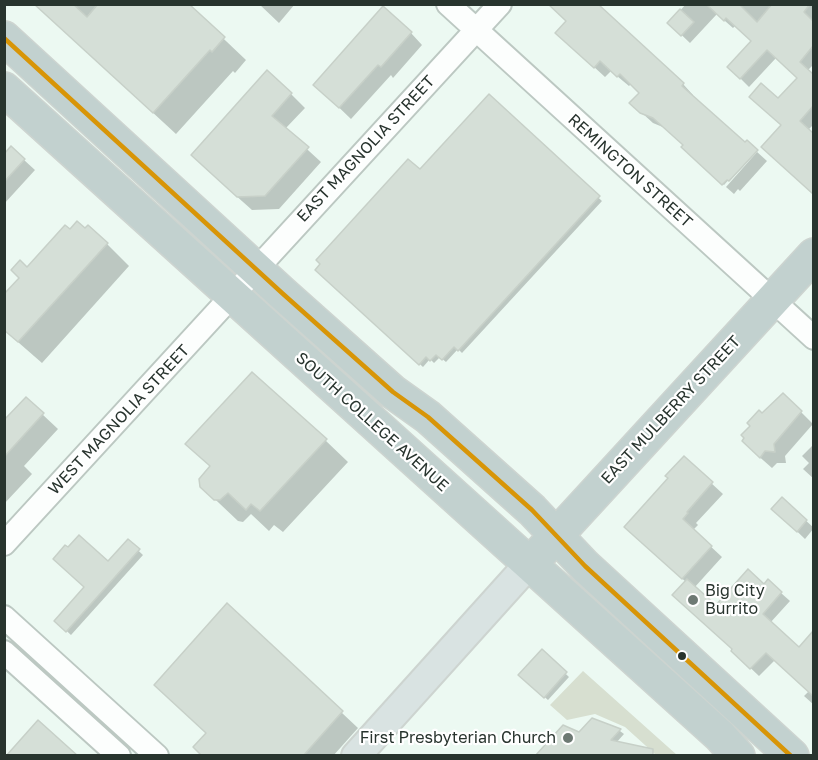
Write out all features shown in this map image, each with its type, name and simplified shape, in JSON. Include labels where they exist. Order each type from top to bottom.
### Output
[{"type":"highway","points":[[4,38],[393,392],[428,417],[531,510],[585,566],[792,756]]},
{"type":"highway","name":"SOUTH COLLEGE AVENUE","points":[[4,89],[729,746],[758,756]]},
{"type":"highway","name":"EAST MULBERRY STREET","points":[[529,564],[813,255]]},
{"type":"main road","points":[[356,756],[529,564]]},
{"type":"street","name":"REMINGTON STREET","points":[[448,4],[813,338]]},
{"type":"street","name":"EAST MAGNOLIA STREET","points":[[233,295],[500,4]]},
{"type":"street","name":"WEST MAGNOLIA STREET","points":[[4,544],[233,295]]},
{"type":"street","points":[[4,617],[157,756]]},
{"type":"street","points":[[4,652],[119,756]]},
{"type":"green space","points":[[583,671],[677,755],[656,755],[625,727],[595,714],[567,720],[550,705]]},
{"type":"building","points":[[34,4],[73,4],[87,17],[98,4],[189,4],[225,37],[212,52],[210,50],[153,113]]},
{"type":"building","points":[[548,4],[598,4],[684,83],[682,86],[745,142],[747,140],[758,150],[729,181],[727,180],[722,185],[653,118],[640,113],[629,103],[639,93],[620,74],[617,77],[600,61],[594,68],[555,33],[566,21]]},
{"type":"building","points":[[706,4],[739,4],[757,22],[772,4],[810,4],[804,12],[813,21],[813,46],[800,62],[813,74],[813,106],[800,121],[813,133],[813,194],[761,147],[781,125],[749,97],[761,83],[778,98],[797,78],[767,50],[740,79],[727,67],[751,41],[726,18],[724,21]]},
{"type":"building","points":[[383,6],[412,32],[381,67],[378,65],[339,108],[313,85]]},
{"type":"building","points":[[680,9],[694,22],[681,36],[667,23]]},
{"type":"building","points":[[267,70],[292,93],[272,116],[309,147],[265,196],[237,197],[191,155]]},
{"type":"building","points":[[489,94],[600,196],[458,351],[454,347],[442,360],[436,355],[430,361],[426,357],[419,365],[315,270],[320,264],[316,260],[408,159],[420,169]]},
{"type":"building","points":[[11,146],[25,159],[4,182],[4,154]]},
{"type":"building","points":[[77,221],[85,228],[88,225],[108,243],[18,342],[4,330],[4,294],[19,278],[11,270],[20,260],[27,267],[65,225],[70,229]]},
{"type":"building","points":[[252,372],[327,439],[260,511],[251,504],[246,510],[228,493],[220,500],[214,500],[200,487],[199,479],[210,466],[185,444]]},
{"type":"building","points":[[783,393],[802,411],[774,444],[775,452],[765,451],[760,458],[742,441],[744,438],[741,435],[750,426],[747,423],[759,410],[762,413]]},
{"type":"building","points":[[26,397],[44,413],[4,457],[4,420]]},
{"type":"building","points":[[684,456],[713,482],[683,519],[712,546],[682,579],[624,527],[668,478],[665,476]]},
{"type":"building","points":[[782,497],[807,520],[797,532],[771,509]]},
{"type":"building","points":[[79,535],[108,561],[128,539],[140,549],[66,632],[54,621],[84,587],[53,559],[65,545],[68,547]]},
{"type":"building","points":[[748,569],[764,584],[768,579],[782,592],[763,614],[799,647],[813,631],[813,696],[766,653],[750,669],[731,651],[732,649],[672,595],[687,579],[716,605]]},
{"type":"building","points":[[227,603],[343,711],[303,756],[202,756],[193,747],[206,733],[154,685]]},
{"type":"building","points":[[542,649],[567,672],[544,698],[518,675]]},
{"type":"building","name":"First Presbyterian Church","points":[[592,718],[621,729],[611,740],[653,749],[653,756],[535,756],[563,725],[579,732]]},
{"type":"building","points":[[38,720],[78,756],[6,756]]},
{"type":"transit line","points":[[4,38],[282,293],[393,392],[428,417],[532,510],[585,566],[791,756]]},
{"type":"place","name":"Big City Burrito","points":[[693,600]]},
{"type":"place","name":"First Presbyterian Church","points":[[568,738]]}]
